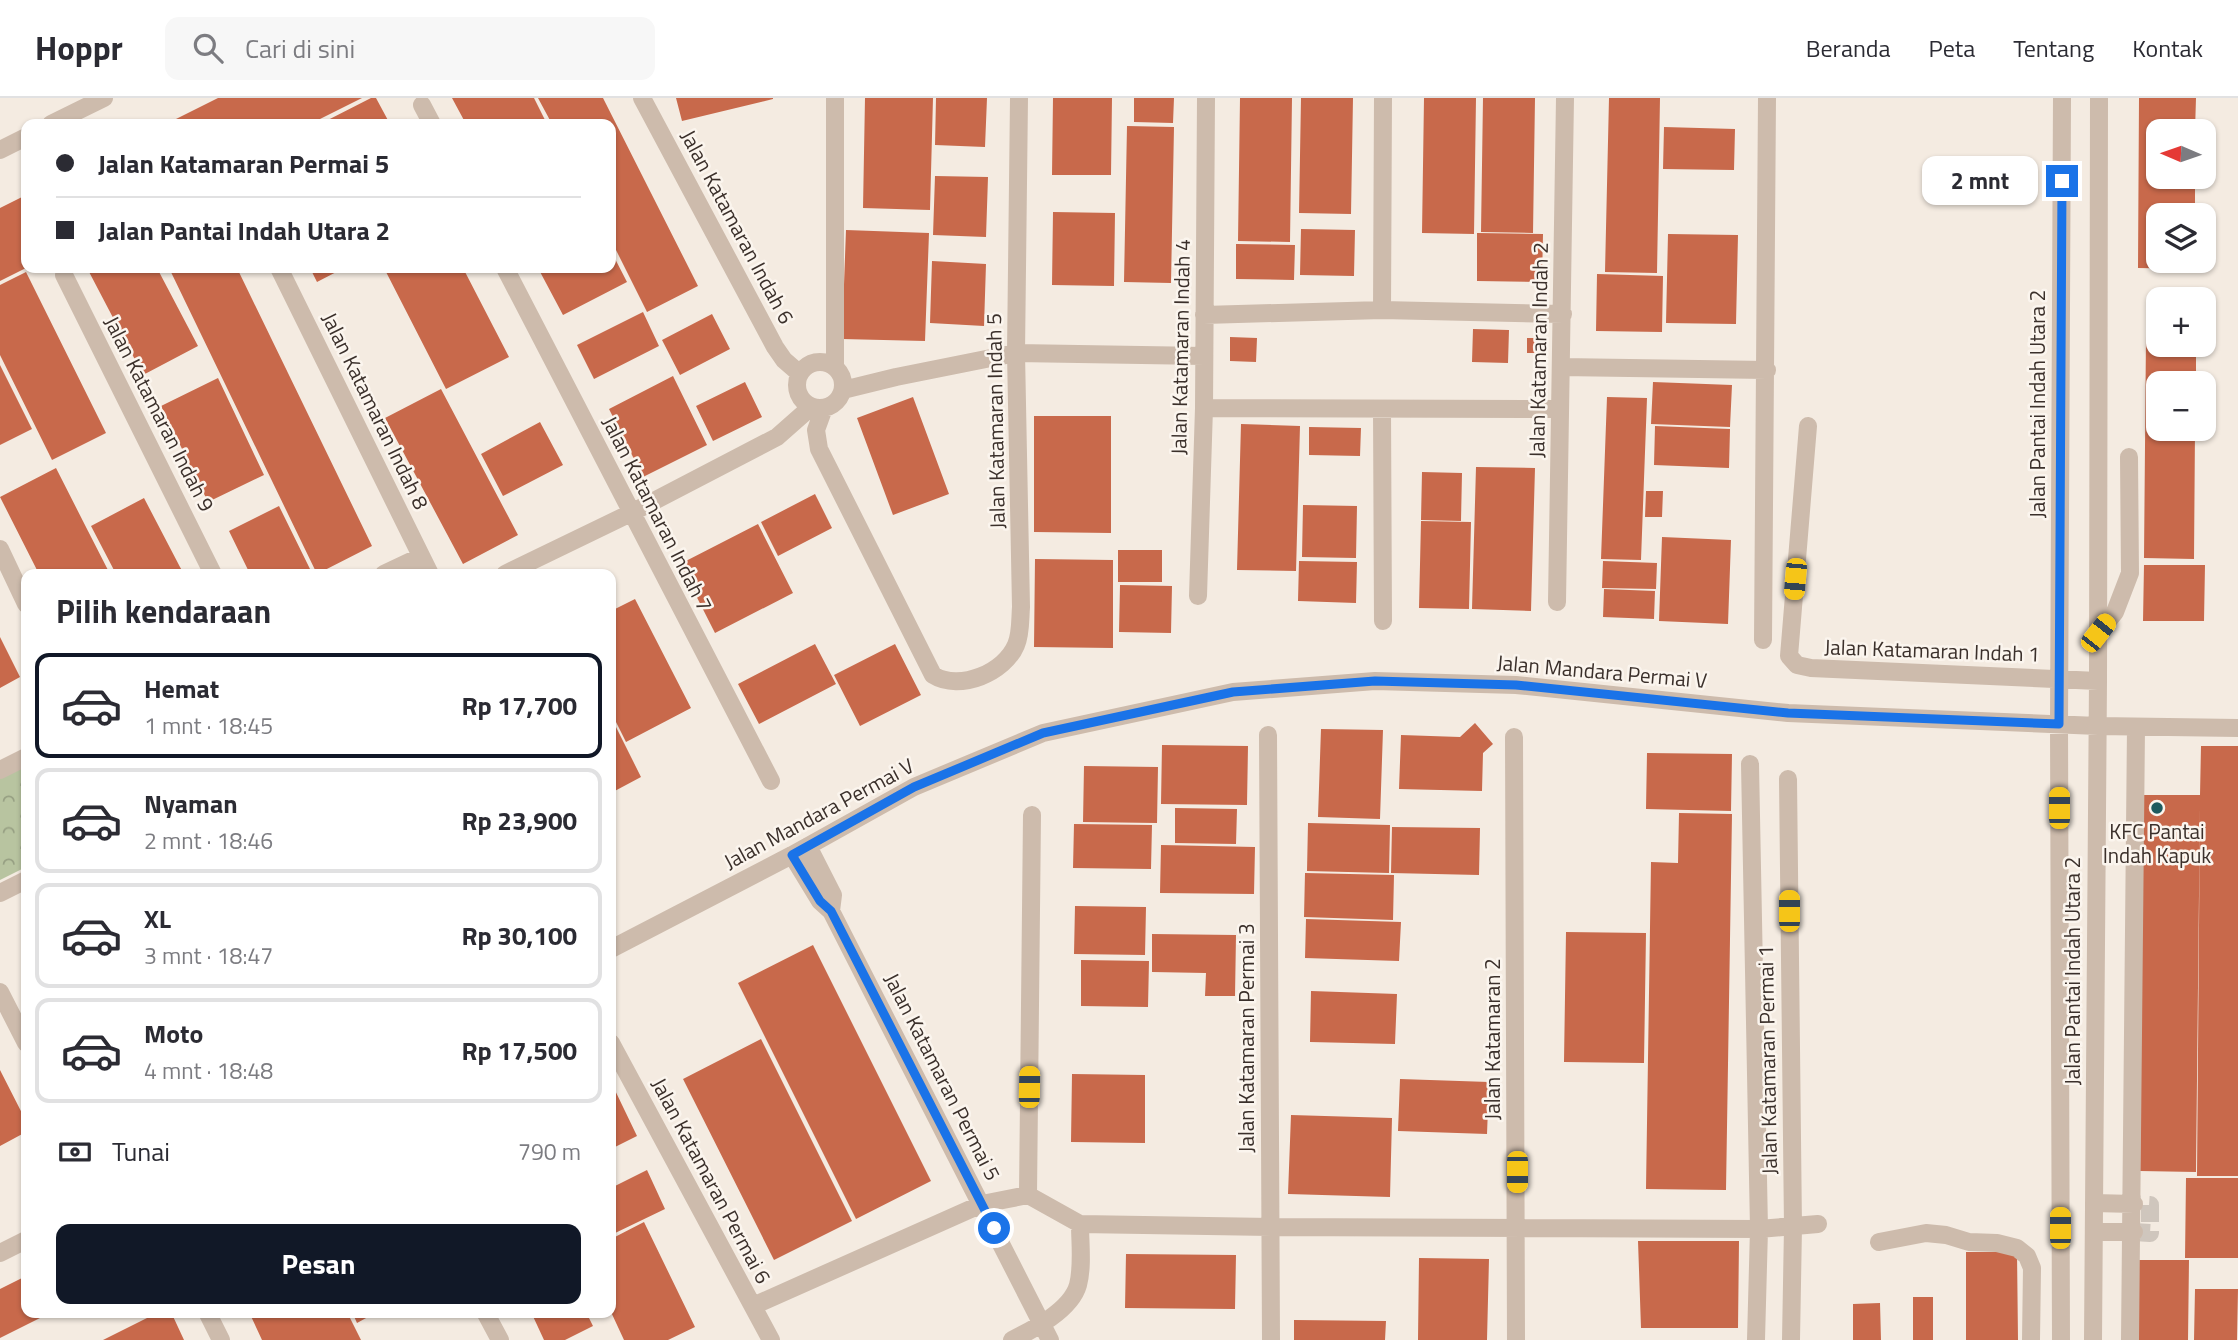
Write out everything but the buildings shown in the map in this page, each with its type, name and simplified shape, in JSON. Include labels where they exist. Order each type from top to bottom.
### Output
[{"type":"street","points":[[61,119],[104,98]]},
{"type":"street","name":"Jalan Katamaran Indah 6","points":[[642,98],[775,347],[784,360],[799,373]]},
{"type":"street","points":[[515,569],[777,437],[818,408],[836,402],[843,390],[842,377],[835,366],[835,98]]},
{"type":"street","name":"Jalan Katamaran Indah 5","points":[[818,408],[816,430],[819,449],[933,675],[942,681],[952,681],[989,673],[1007,661],[1017,643],[1021,607],[1016,353],[1020,98]]},
{"type":"street","name":"Jalan Katamaran Indah 4","points":[[1198,596],[1204,408],[1206,98]]},
{"type":"street","points":[[1382,310],[1383,98]]},
{"type":"street","name":"Jalan Katamaran Indah 2","points":[[1557,602],[1565,98]]},
{"type":"street","points":[[1763,640],[1767,98]]},
{"type":"street","name":"Jalan Pantai Indah Utara 2","points":[[2061,1340],[2059,679],[2062,98]]},
{"type":"street","name":"Jalan Pantai Indah Utara 2","points":[[2093,1340],[2099,98]]},
{"type":"street","points":[[422,105],[429,119]]},
{"type":"street","points":[[0,150],[21,140]]},
{"type":"street","name":"Jalan Katamaran Indah 8","points":[[281,273],[427,569]]},
{"type":"street","name":"Jalan Katamaran Indah 7","points":[[508,273],[771,781]]},
{"type":"street","name":"Jalan Katamaran Indah 9","points":[[64,275],[211,569]]},
{"type":"street","points":[[1204,315],[1382,310],[1563,314]]},
{"type":"street","points":[[843,390],[1016,353],[1204,356]]},
{"type":"street","points":[[818,408],[800,398],[796,386],[799,373],[809,363],[822,361],[835,366]]},
{"type":"street","points":[[1561,367],[1767,370]]},
{"type":"street","points":[[1204,408],[1560,409]]},
{"type":"street","points":[[1382,410],[1383,621]]},
{"type":"street","name":"Jalan Katamaran Indah 1","points":[[1808,426],[1788,656],[1797,665],[1811,668],[2098,681]]},
{"type":"street","points":[[2098,633],[2115,612],[2130,573],[2129,457]]},
{"type":"street","points":[[0,549],[21,593]]},
{"type":"street","points":[[394,569],[421,556]]},
{"type":"street","name":"Jalan Mandara Permai V","points":[[616,946],[792,855],[914,787],[1043,733],[1233,692],[1375,681],[1503,685],[1788,713],[2098,726],[2238,728]]},
{"type":"street","points":[[2130,1340],[2136,727]]},
{"type":"street","name":"Jalan Katamaran Permai 3","points":[[1268,735],[1271,1340]]},
{"type":"street","name":"Jalan Katamaran 2","points":[[1514,737],[1516,1340]]},
{"type":"street","points":[[0,770],[21,760]]},
{"type":"street","points":[[1750,764],[1759,1229],[1756,1340]]},
{"type":"street","name":"Jalan Katamaran Permai 1","points":[[1788,779],[1793,1227],[1791,1340]]},
{"type":"street","points":[[1028,1195],[1032,814]]},
{"type":"street","name":"Jalan Katamaran Permai 5","points":[[808,846],[834,895],[831,911]]},
{"type":"street","name":"Jalan Katamaran Permai 5","points":[[792,855],[820,901],[831,911],[1046,1333]]},
{"type":"street","points":[[0,893],[21,882]]},
{"type":"street","points":[[0,992],[21,1033]]},
{"type":"street","name":"Jalan Katamaran Permai 6","points":[[616,1052],[771,1340]]},
{"type":"street","points":[[753,1306],[982,1204],[1028,1195],[1080,1224],[1759,1229],[1818,1224]]},
{"type":"street","points":[[2094,1203],[2132,1204]]},
{"type":"street","points":[[1012,1340],[1046,1333],[1077,1288],[1080,1274],[1080,1224]]},
{"type":"street","points":[[2094,1232],[2132,1232]]},
{"type":"street","points":[[1879,1242],[1926,1233],[2017,1248],[2027,1256],[2032,1268],[2031,1340]]},
{"type":"street","points":[[0,1253],[21,1242]]},
{"type":"street","points":[[210,1318],[221,1340]]},
{"type":"street","points":[[488,1318],[500,1340]]},
{"type":"green space","points":[[21,762],[21,870],[0,880],[0,773]]},
{"type":"tunnel","points":[[2134,1204],[2150,1205],[2150,1233],[2134,1232]]},
{"type":"place","name":"KFC Pantai Indah Kapuk","points":[[2157,808]]},
{"type":"route","points":[[994,1228],[831,911],[820,901],[792,855],[914,787],[1043,733],[1233,692],[1375,681],[1516,685],[1788,713],[2059,724],[2062,181]]}]
